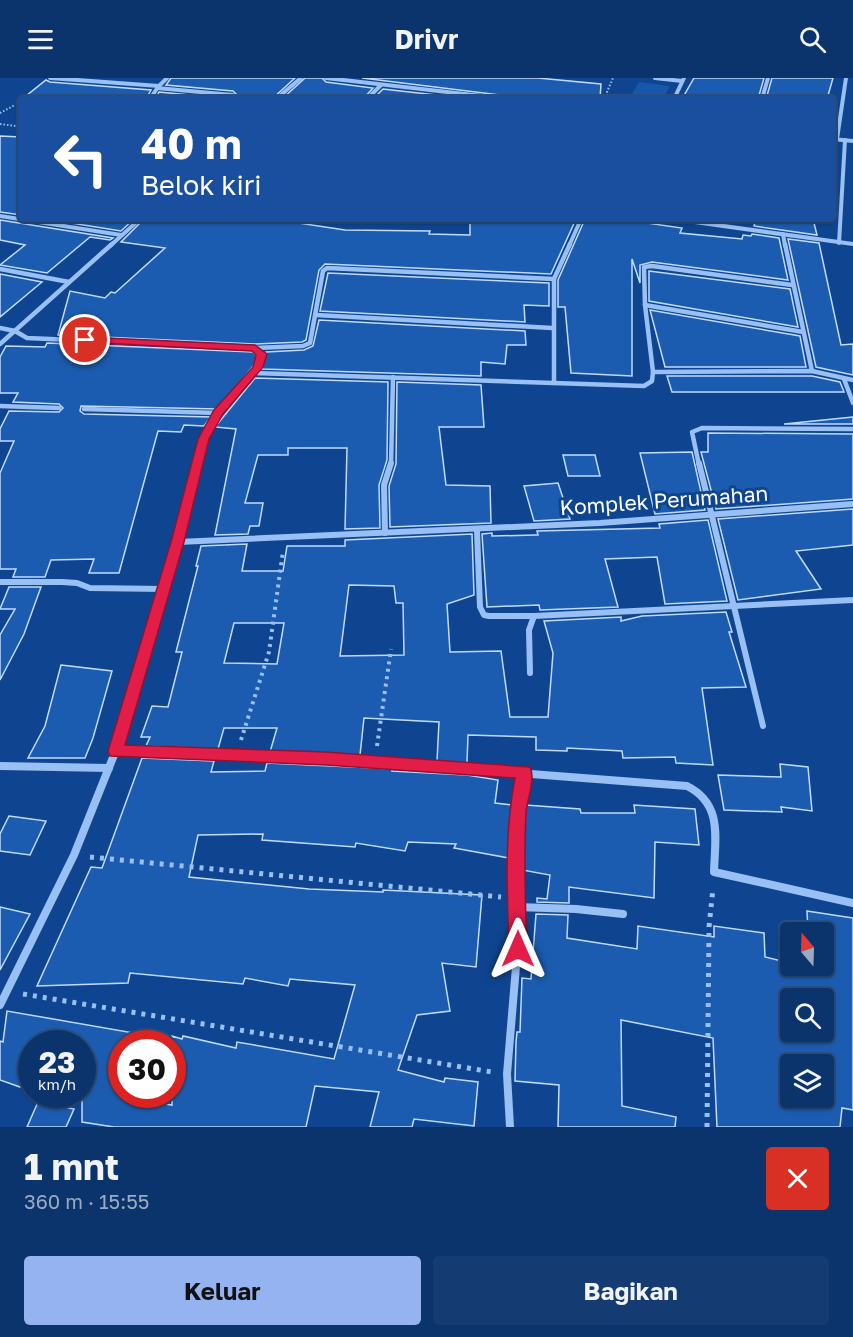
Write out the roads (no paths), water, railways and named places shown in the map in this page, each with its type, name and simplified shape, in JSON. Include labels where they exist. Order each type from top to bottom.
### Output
[{"type":"street","points":[[50,78],[233,95]]},
{"type":"street","points":[[152,96],[166,78]]},
{"type":"street","points":[[280,96],[301,78]]},
{"type":"street","points":[[326,78],[483,96]]},
{"type":"street","points":[[655,78],[683,80],[675,96]]},
{"type":"street","points":[[763,96],[768,78]]},
{"type":"street","points":[[836,133],[846,78]]},
{"type":"street","points":[[370,96],[381,85]]},
{"type":"street","points":[[446,96],[449,92]]},
{"type":"street","points":[[836,139],[853,141]]},
{"type":"street","points":[[839,243],[845,140]]},
{"type":"street","points":[[0,216],[18,219]]},
{"type":"street","points":[[40,222],[121,234]]},
{"type":"street","points":[[0,344],[136,222]]},
{"type":"street","points":[[554,383],[552,328],[554,279],[580,222]]},
{"type":"street","points":[[696,222],[853,244]]},
{"type":"street","points":[[734,227],[735,222]]},
{"type":"street","points":[[783,234],[812,371]]},
{"type":"street","points":[[253,373],[637,387],[652,381],[653,372],[645,304],[644,267],[652,266],[792,285]]},
{"type":"street","points":[[0,328],[15,331],[27,338],[255,348],[306,345],[310,343],[323,271],[327,268],[554,279]]},
{"type":"street","points":[[0,269],[69,282]]},
{"type":"street","points":[[645,304],[803,332]]},
{"type":"street","points":[[316,315],[552,328]]},
{"type":"street","points":[[0,1005],[74,855],[116,751],[178,542],[204,439],[218,413],[260,362],[262,354],[255,348]]},
{"type":"street","points":[[653,372],[812,371],[853,380]]},
{"type":"street","points":[[385,533],[384,485],[391,465],[393,377]]},
{"type":"street","points":[[844,379],[853,403]]},
{"type":"street","points":[[0,406],[59,408]]},
{"type":"street","points":[[84,409],[218,413]]},
{"type":"street","points":[[764,726],[710,517],[694,441],[694,431],[702,428],[853,429]]},
{"type":"street","name":"Komplek Perumahan","points":[[178,542],[477,531],[710,517],[853,504]]},
{"type":"street","points":[[477,531],[480,607],[484,615],[534,616],[733,608],[853,600]]},
{"type":"street","points":[[0,582],[62,582],[77,583],[90,588],[164,590]]},
{"type":"street","points":[[530,673],[528,630],[534,616]]},
{"type":"street","points":[[116,751],[236,754],[374,762],[687,786],[699,790],[709,800],[714,812],[714,872],[853,903]]},
{"type":"street","points":[[0,766],[109,768]]},
{"type":"street","points":[[510,1127],[507,1074],[518,952],[514,868],[519,802],[524,772]]},
{"type":"street","points":[[517,903],[623,914]]}]
